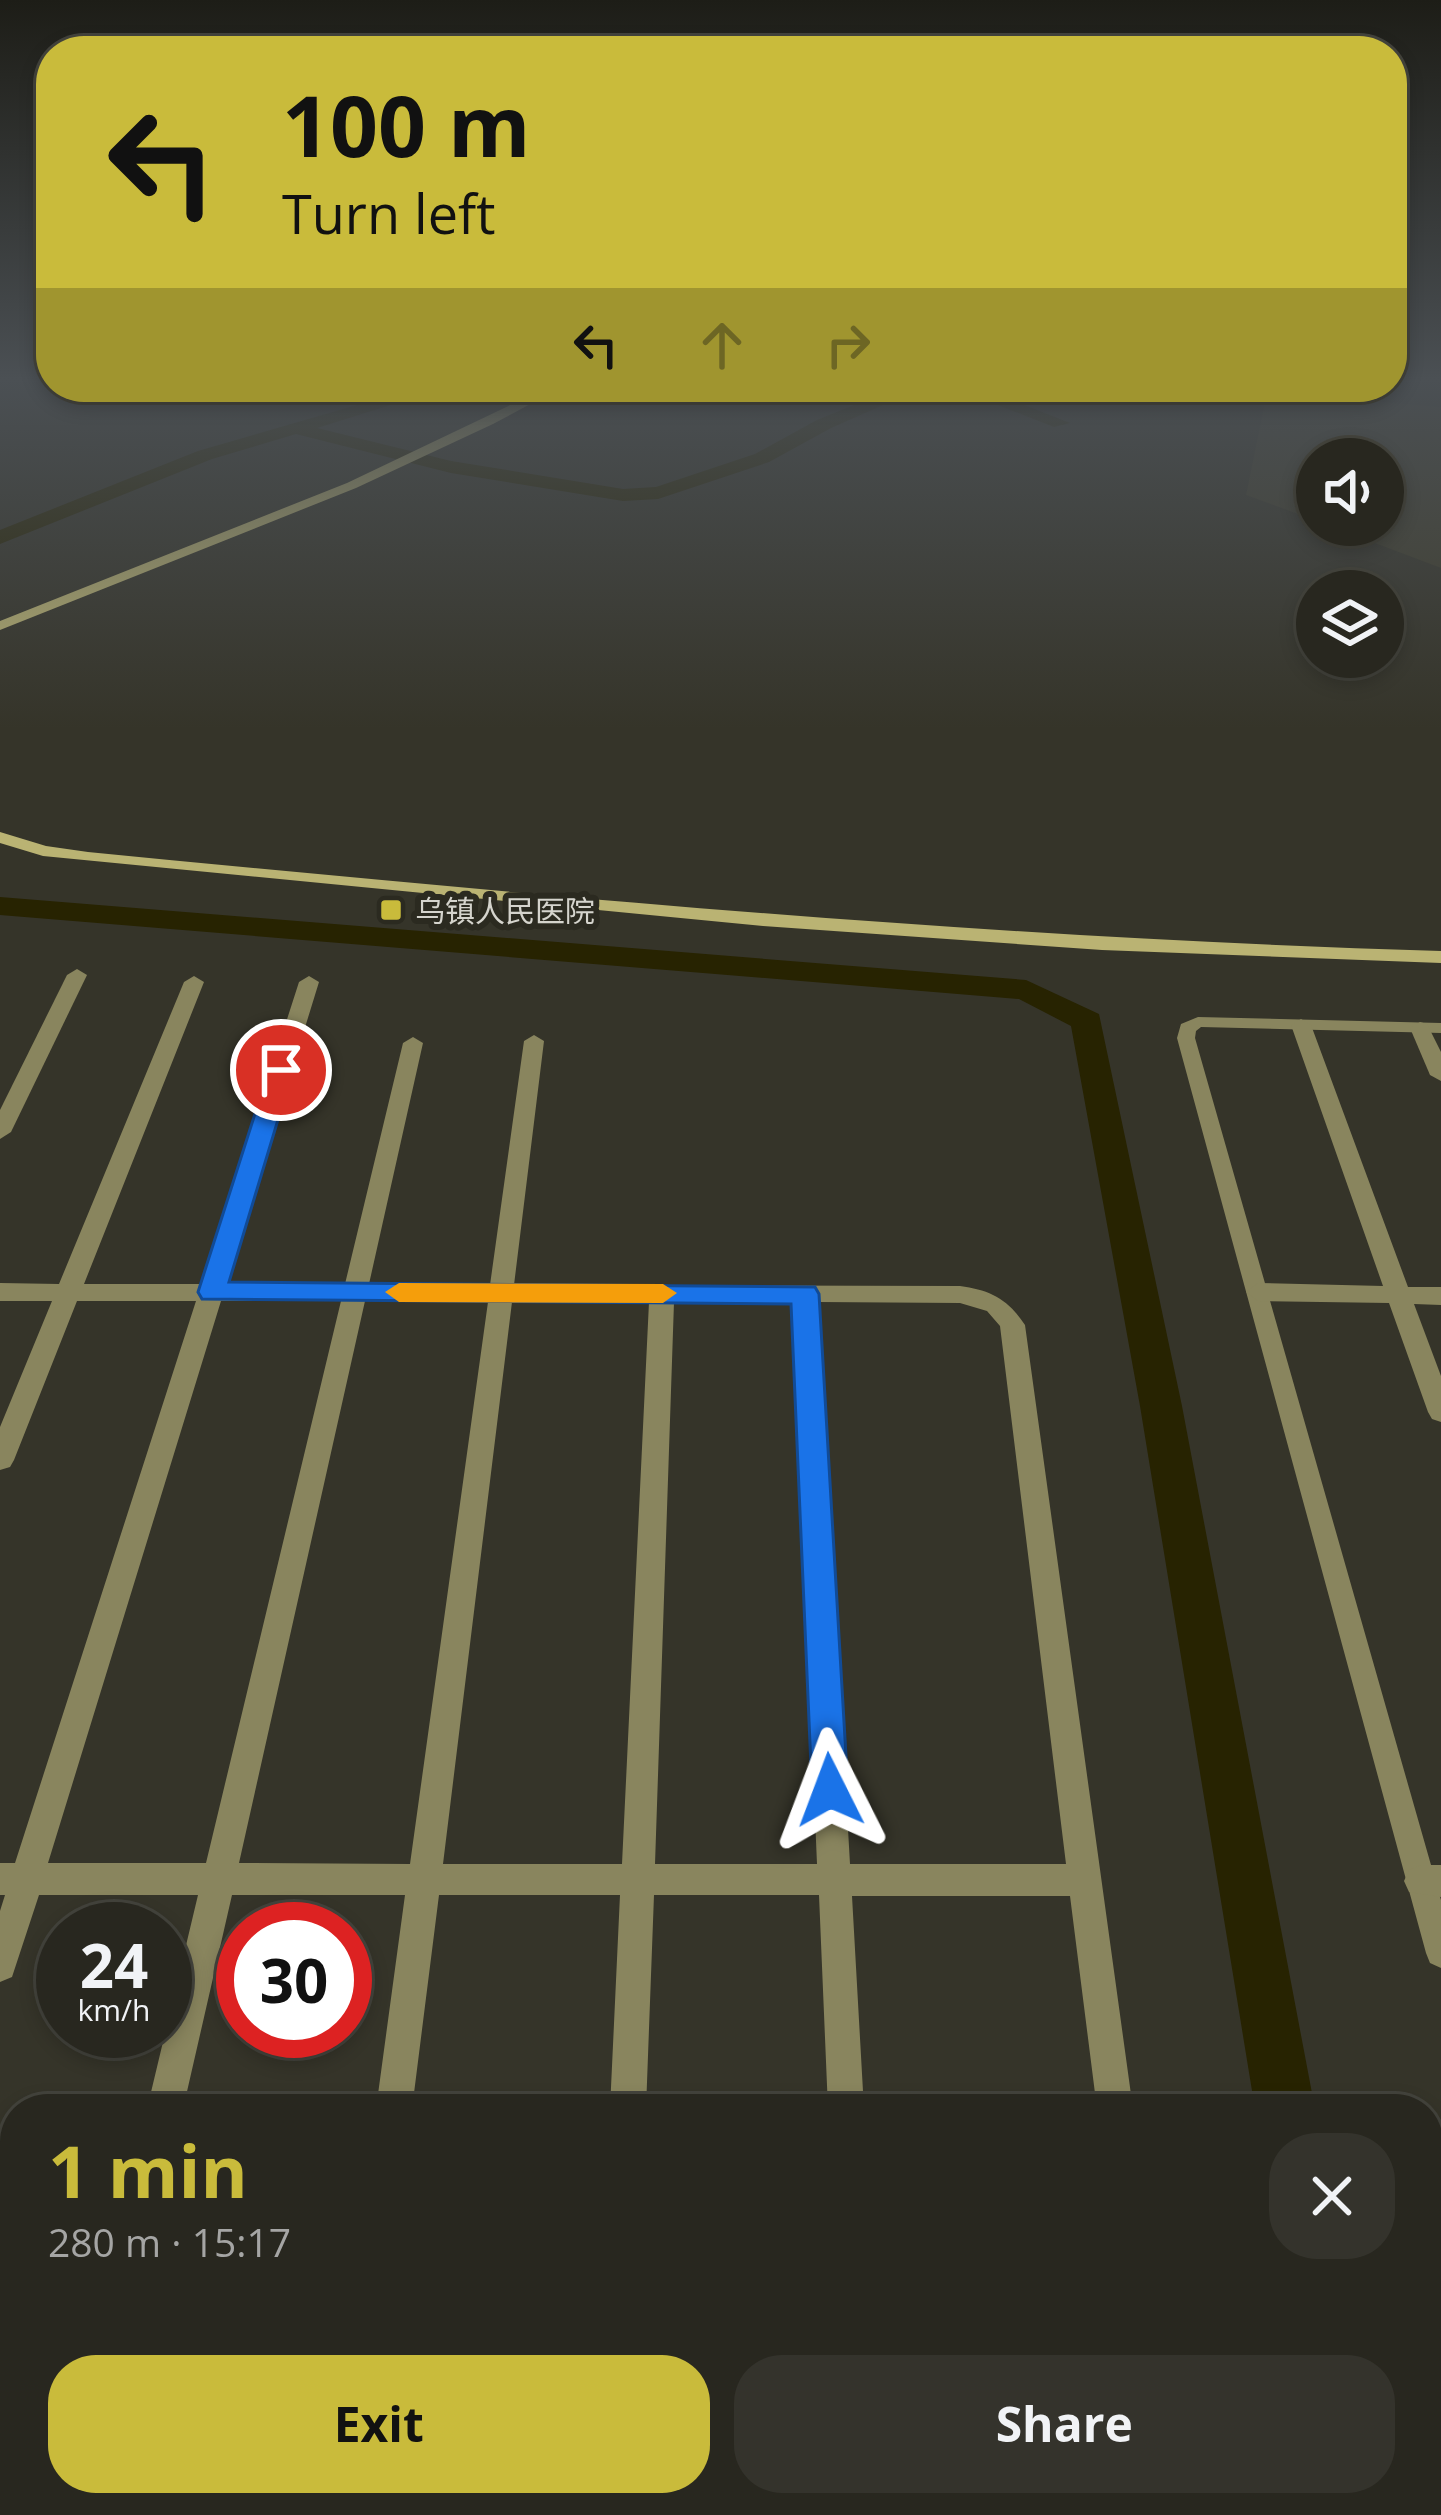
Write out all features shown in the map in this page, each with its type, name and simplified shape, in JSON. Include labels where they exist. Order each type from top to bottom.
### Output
[{"type":"street","points":[[0,626],[323,494]]},
{"type":"street","points":[[0,837],[43,851],[88,857],[923,936],[1251,953],[1441,957]]},
{"type":"street","points":[[0,1132],[77,975]]},
{"type":"street","points":[[0,1460],[194,982]]},
{"type":"street","points":[[0,1965],[14,1879],[212,1292],[309,982]]},
{"type":"street","points":[[1301,1024],[1441,1412]]},
{"type":"street","points":[[1430,1028],[1441,1075]]},
{"type":"street","points":[[396,2094],[534,1041]]},
{"type":"street","points":[[168,2094],[413,1043]]},
{"type":"street","points":[[0,1292],[956,1295],[987,1298],[1005,1310],[1015,1348],[1113,2094]]},
{"type":"street","points":[[1258,1292],[1441,1296]]},
{"type":"street","points":[[629,2094],[662,1293]]},
{"type":"street","points":[[805,1294],[845,2094]]},
{"type":"street","points":[[14,1879],[1085,1880]]},
{"type":"lane","points":[[1430,1028],[1198,1022],[1187,1028],[1186,1038],[1431,1881],[1441,1953]]},
{"type":"shaded area","points":[[1246,494],[1296,494],[1296,513],[1246,495]]},
{"type":"shaded area","points":[[1404,494],[1441,494],[1441,568],[1383,546],[1404,546]]},
{"type":"waterway","points":[[0,538],[108,494]]},
{"type":"waterway","points":[[619,494],[634,494]]},
{"type":"waterway","points":[[0,906],[1026,990],[1087,1021],[1161,1406],[1282,2094]]},
{"type":"slow traffic","points":[[399,1292],[663,1293]]},
{"type":"place","name":"乌镇人民医院","points":[[391,910]]},
{"type":"route","points":[[281,1070],[212,1292],[805,1294],[830,1790]]}]
